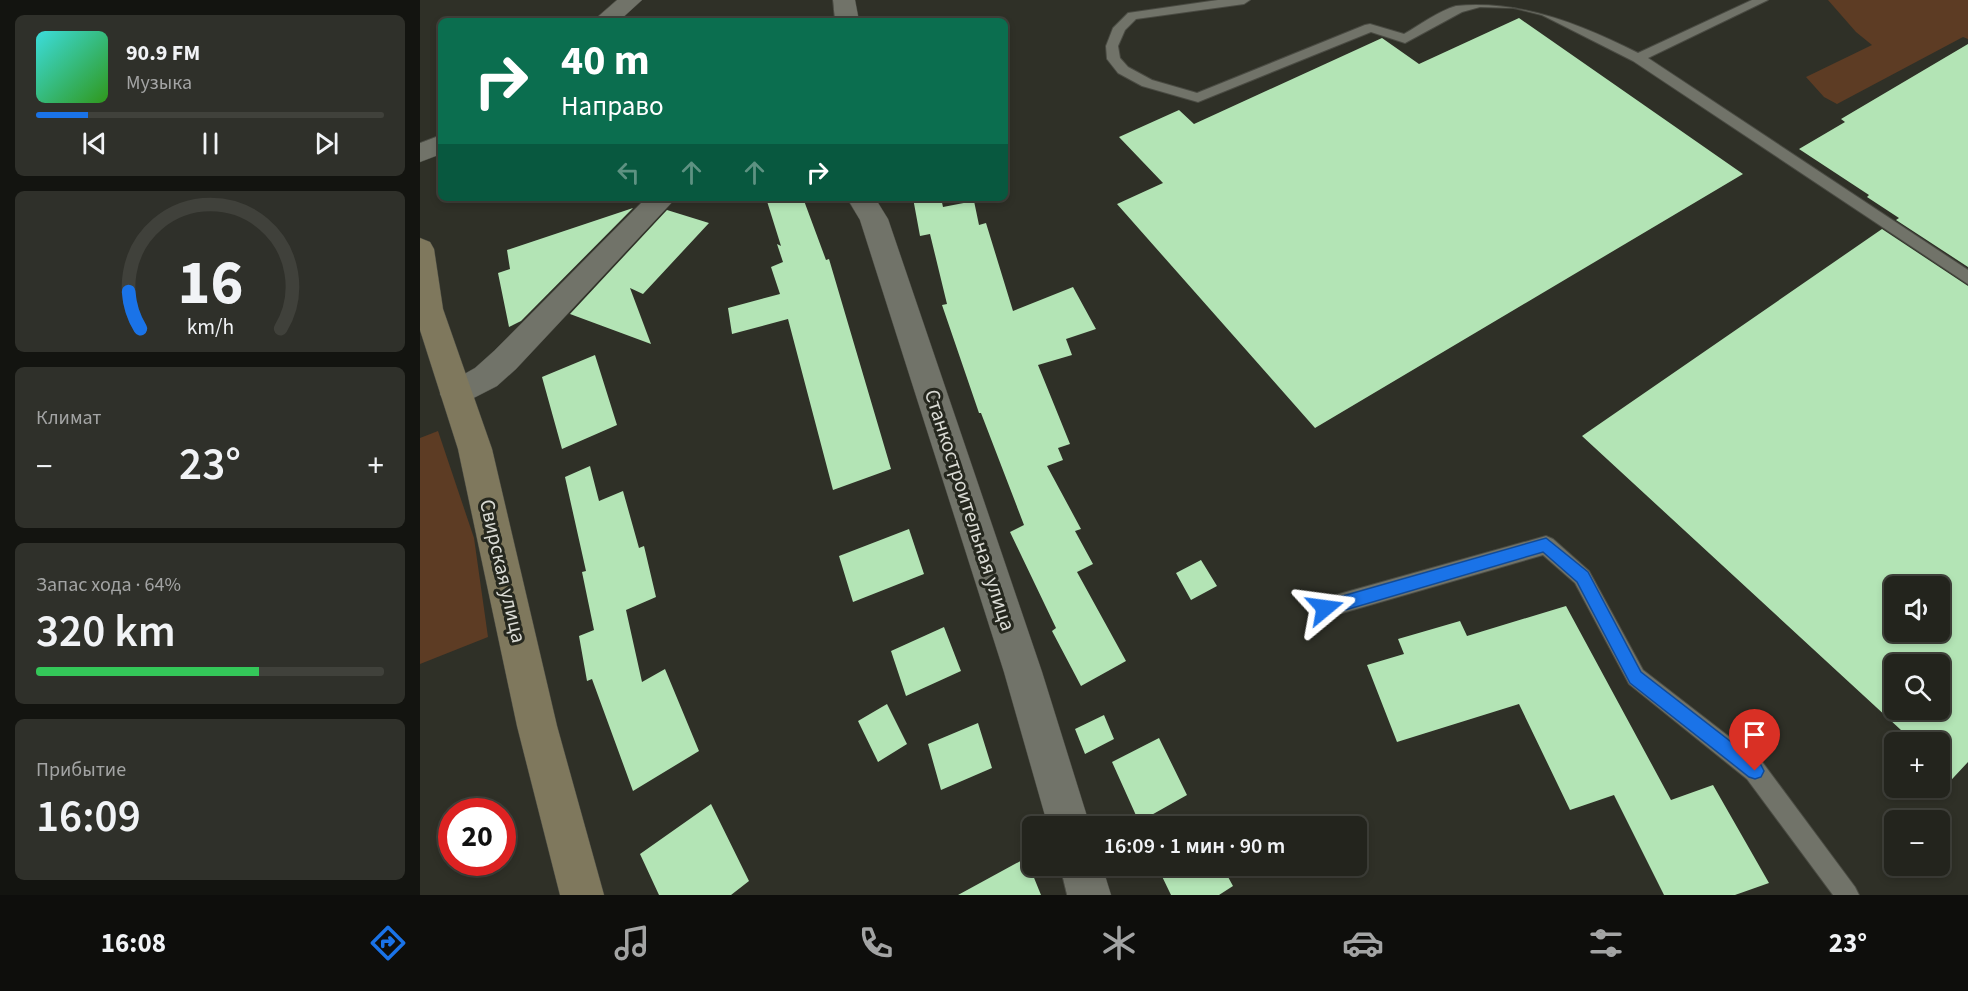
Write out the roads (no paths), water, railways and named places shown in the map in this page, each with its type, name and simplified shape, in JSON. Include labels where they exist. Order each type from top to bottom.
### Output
[{"type":"street","points":[[609,18],[631,0]]},
{"type":"street","points":[[844,0],[847,18]]},
{"type":"street","points":[[420,153],[438,145]]},
{"type":"street","points":[[456,394],[486,377],[505,360],[659,201]]},
{"type":"street","name":"Станкостроительная улица","points":[[863,201],[878,230],[1023,672],[1066,816]]},
{"type":"street","name":"Свирская улица","points":[[420,249],[428,309],[475,449],[537,726],[582,895]]},
{"type":"street","points":[[1084,876],[1089,895]]},
{"type":"lane","points":[[1244,0],[1132,16],[1119,28],[1112,46],[1114,59],[1123,70],[1147,83],[1198,98],[1370,28],[1405,39],[1458,9],[1480,3],[1514,4],[1546,12],[1638,58],[1968,278]]},
{"type":"lane","points":[[1638,58],[1762,0]]},
{"type":"lane","points":[[1325,608],[1546,545],[1582,577],[1636,677],[1755,771],[1847,895]]}]
